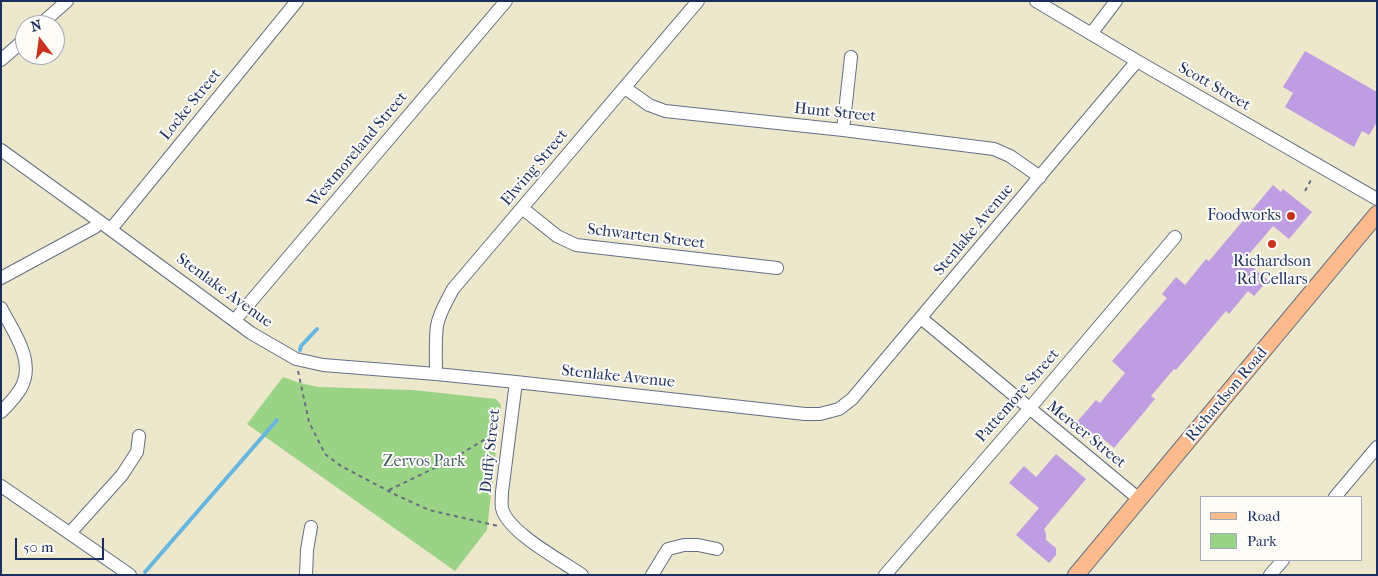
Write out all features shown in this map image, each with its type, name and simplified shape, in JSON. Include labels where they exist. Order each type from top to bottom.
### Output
[{"type":"main road","name":"Richardson Road","points":[[1076,575],[1377,214]]},
{"type":"street","points":[[51,15],[66,1]]},
{"type":"street","name":"Locke Street","points":[[111,229],[297,1]]},
{"type":"street","name":"Westmoreland Street","points":[[235,320],[506,1]]},
{"type":"street","name":"Elwing Street","points":[[436,374],[437,326],[446,302],[453,290],[698,1]]},
{"type":"street","name":"Scott Street","points":[[1036,1],[1377,199]]},
{"type":"street","points":[[1091,34],[1116,1]]},
{"type":"street","points":[[1,60],[15,48]]},
{"type":"street","points":[[843,130],[851,57]]},
{"type":"street","name":"Stenlake Avenue","points":[[1,150],[251,333],[296,359],[323,365],[436,374],[805,414],[820,414],[839,409],[852,400],[1137,61]]},
{"type":"street","name":"Hunt Street","points":[[625,88],[649,105],[665,111],[843,130],[994,149],[1010,156],[1040,177]]},
{"type":"street","name":"Schwarten Street","points":[[522,208],[557,236],[576,245],[777,268]]},
{"type":"street","points":[[1,278],[95,226],[99,221]]},
{"type":"street","name":"Pattemore Street","points":[[885,575],[1175,237]]},
{"type":"street","points":[[1,308],[23,350],[26,366],[21,388],[1,412]]},
{"type":"street","name":"Mercer Street","points":[[921,318],[1139,499]]},
{"type":"street","name":"Duffy Street","points":[[516,382],[502,492],[502,509],[510,523],[520,534],[582,575]]},
{"type":"street","points":[[70,533],[122,475],[137,452],[140,436]]},
{"type":"street","points":[[1336,496],[1377,447]]},
{"type":"street","points":[[1,486],[130,575]]},
{"type":"street","points":[[306,575],[311,527]]},
{"type":"street","points":[[652,575],[668,549],[684,545],[698,545],[717,549]]},
{"type":"street","points":[[1270,575],[1282,561]]},
{"type":"path","points":[[1305,191],[1312,178]]},
{"type":"path","points":[[296,359],[309,422],[325,454],[342,466],[429,510],[497,526],[510,523]]},
{"type":"path","points":[[388,490],[449,461],[510,426]]},
{"type":"green space","name":"Zervos Park","points":[[283,377],[318,387],[413,390],[496,399],[501,405],[487,530],[455,571],[247,424]]},
{"type":"building","points":[[1305,51],[1377,92],[1377,122],[1369,135],[1362,131],[1354,147],[1285,107],[1293,93],[1283,87]]},
{"type":"building","points":[[1273,185],[1281,192],[1283,189],[1312,212],[1289,239],[1273,226],[1244,260],[1268,280],[1254,296],[1248,291],[1229,314],[1226,311],[1176,370],[1174,369],[1151,396],[1155,399],[1114,448],[1086,428],[1084,430],[1076,423],[1096,400],[1100,403],[1125,373],[1112,361],[1167,298],[1162,294],[1176,277],[1185,285],[1206,259],[1209,261]]},
{"type":"building","points":[[1056,454],[1086,479],[1044,529],[1046,540],[1056,548],[1056,555],[1049,563],[1016,535],[1039,508],[1009,483],[1024,466],[1036,477]]},
{"type":"waterway","points":[[300,350],[301,346],[317,329]]},
{"type":"waterway","points":[[145,572],[277,420]]},
{"type":"place","name":"Foodworks","points":[[1291,216]]},
{"type":"place","name":"Richardson Rd Cellars","points":[[1272,244]]}]
